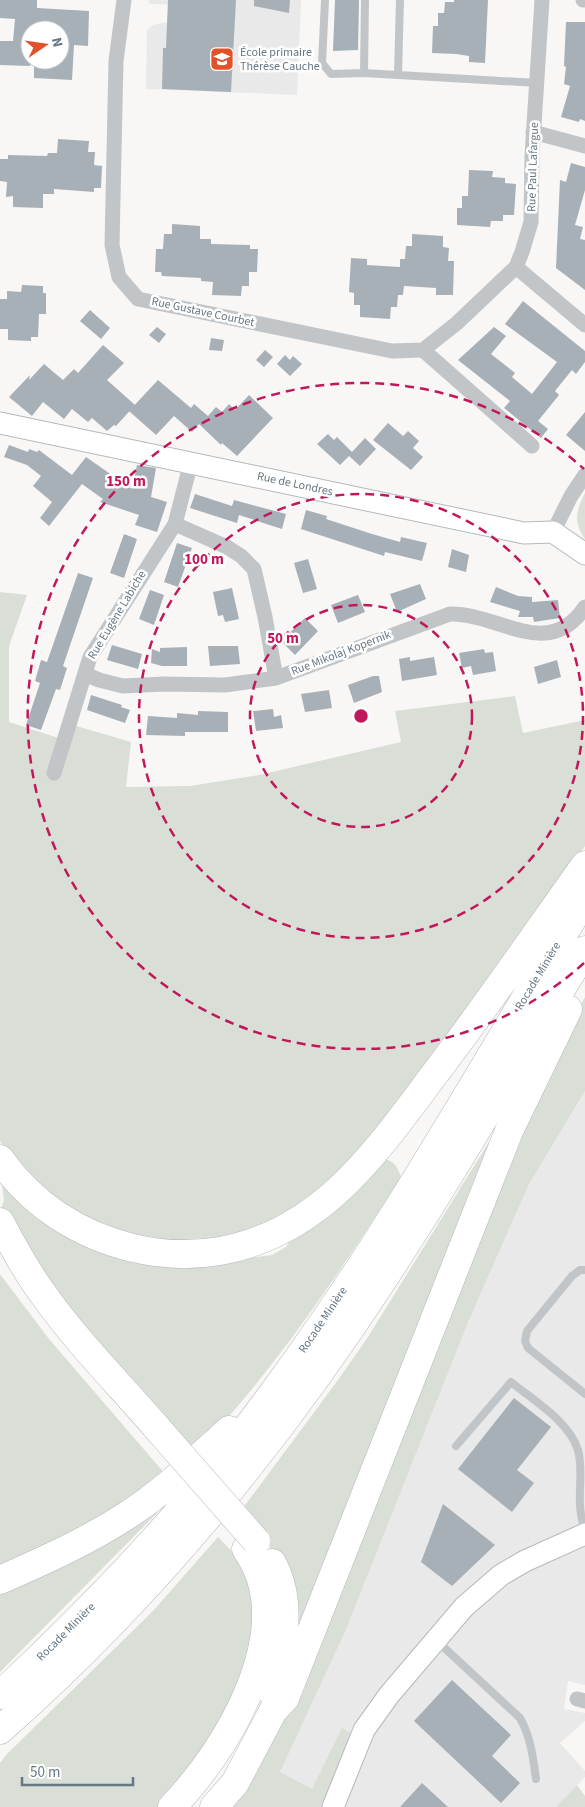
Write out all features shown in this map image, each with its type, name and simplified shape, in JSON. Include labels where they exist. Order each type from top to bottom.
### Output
[{"type":"highway","points":[[0,1160],[32,1197],[58,1216],[90,1234],[118,1245],[174,1255],[203,1254],[237,1248],[270,1237],[300,1221],[327,1202],[361,1168],[466,1032],[585,865]]},
{"type":"highway","name":"Rocade Minière","points":[[0,1695],[76,1622],[161,1532],[213,1471],[288,1370],[382,1232],[585,898]]},
{"type":"highway","name":"Rocade Minière","points":[[2,1731],[128,1607],[192,1536],[268,1443],[318,1374],[420,1221],[585,950]]},
{"type":"highway","points":[[214,1807],[245,1766],[273,1711],[285,1698],[509,1131],[585,976]]},
{"type":"highway","points":[[0,1222],[24,1266],[43,1294],[152,1433]]},
{"type":"highway","points":[[0,1257],[9,1273],[56,1334],[152,1433],[251,1545],[266,1553],[276,1570],[285,1600],[281,1656],[269,1699],[273,1711]]},
{"type":"highway","points":[[0,1580],[87,1540],[128,1515],[167,1486],[237,1423],[249,1423]]},
{"type":"highway","points":[[172,1807],[190,1788],[225,1739],[251,1686],[258,1663],[265,1615],[264,1594],[251,1545]]},
{"type":"street","name":"Rue Gustave Courbet","points":[[124,0],[116,61],[112,245],[122,283],[138,299],[392,351],[422,350]]},
{"type":"street","name":"Rue Paul Lafargue","points":[[422,350],[457,323],[516,267],[531,222],[533,132],[542,0]]},
{"type":"street","points":[[533,132],[585,146]]},
{"type":"street","points":[[516,267],[585,325]]},
{"type":"street","points":[[422,350],[532,446]]},
{"type":"street","name":"Rue de Londres","points":[[0,423],[524,533],[553,532]]},
{"type":"street","name":"Rue Eugène Labiche","points":[[54,774],[90,657],[175,524],[191,462]]},
{"type":"street","points":[[585,475],[553,532],[585,554]]},
{"type":"street","points":[[175,524],[227,547],[241,556],[254,569],[266,617],[276,678]]},
{"type":"street","name":"Rue Mikolaj Kopernik","points":[[85,674],[99,680],[123,686],[164,684],[225,685],[276,678],[450,614],[478,617],[531,634],[544,634],[568,626],[585,607]]},
{"type":"street","points":[[332,1807],[364,1730],[389,1695],[464,1607],[501,1575],[525,1561],[585,1534]]},
{"type":"lane","points":[[325,0],[322,62],[331,74],[398,74],[402,77],[537,84]]},
{"type":"lane","points":[[364,73],[365,0]]},
{"type":"lane","points":[[398,74],[400,0]]},
{"type":"lane","points":[[585,1270],[580,1270],[572,1276],[527,1331],[526,1340],[528,1348],[585,1394]]},
{"type":"lane","points":[[456,1446],[511,1382],[565,1427],[578,1450],[580,1480],[578,1503],[585,1530]]},
{"type":"lane","points":[[436,1640],[520,1718],[528,1731],[532,1746],[536,1779]]},
{"type":"shaded area","name":"École primaire Thérèse Cauche","points":[[148,0],[301,0],[297,95],[146,89],[147,30],[153,25],[167,22],[188,5],[150,4]]},
{"type":"shaded area","points":[[585,493],[585,539],[581,533],[577,516]]},
{"type":"shaded area","points":[[0,592],[27,595],[9,646],[9,722],[68,741],[73,725],[131,742],[126,787],[190,786],[259,775],[401,742],[395,711],[515,696],[523,733],[585,720],[585,846],[373,1146],[296,1215],[220,1241],[145,1242],[70,1214],[14,1163],[0,1141]]},
{"type":"shaded area","points":[[585,997],[585,1091],[529,1184],[469,1320],[345,1632],[280,1772],[312,1789],[342,1728],[354,1735],[325,1807],[227,1807],[556,1051]]},
{"type":"shaded area","points":[[585,1091],[585,1685],[568,1681],[564,1709],[585,1713],[585,1721],[560,1743],[585,1771],[585,1777],[556,1807],[261,1807],[271,1791],[345,1632],[469,1320],[529,1184]]},
{"type":"shaded area","points":[[497,1129],[299,1634],[276,1555],[240,1512],[368,1337]]},
{"type":"shaded area","points":[[378,1158],[393,1163],[401,1177],[343,1266],[281,1352],[232,1413],[189,1456],[80,1334],[1,1209],[4,1200],[2,1184],[37,1209],[211,1263],[272,1255],[286,1247],[296,1231]]},
{"type":"shaded area","points":[[0,1274],[49,1339],[166,1475],[108,1517],[0,1572]]},
{"type":"shaded area","points":[[151,1505],[157,1513],[0,1672],[0,1588]]},
{"type":"shaded area","points":[[218,1537],[246,1566],[257,1607],[242,1693],[163,1807],[0,1807],[0,1763],[7,1754],[153,1611]]},
{"type":"shaded area","points":[[577,1785],[585,1796],[585,1807],[556,1807]]},
{"type":"building","points":[[0,0],[37,0],[37,8],[89,11],[88,46],[74,45],[72,80],[34,78],[34,70],[70,70],[70,20],[20,20],[20,66],[0,65],[0,41],[13,41],[15,19],[0,18]]},
{"type":"building","points":[[168,0],[236,0],[231,92],[162,89],[163,48],[166,48]]},
{"type":"building","points":[[254,0],[290,0],[289,13],[254,6]]},
{"type":"building","points":[[335,0],[359,0],[358,50],[333,51]]},
{"type":"building","points":[[454,0],[488,0],[485,63],[469,62],[469,56],[432,53],[433,26],[438,26],[438,13],[444,13],[445,2],[454,2]]},
{"type":"building","points":[[566,22],[585,22],[585,121],[580,119],[579,122],[561,117],[570,86],[564,84]]},
{"type":"building","points":[[58,139],[89,141],[88,152],[95,152],[94,165],[102,166],[101,188],[94,188],[94,192],[54,189],[54,194],[43,194],[43,208],[13,207],[13,196],[6,197],[7,182],[0,181],[0,159],[8,159],[8,155],[47,156],[48,153],[57,153]]},
{"type":"building","points":[[571,163],[585,167],[585,190],[575,225],[583,227],[580,239],[585,240],[585,290],[556,268],[560,180],[566,182]]},
{"type":"building","points":[[469,170],[493,171],[492,177],[505,178],[505,183],[516,184],[514,215],[503,215],[503,221],[491,221],[490,227],[457,225],[457,208],[462,208],[462,196],[468,196]]},
{"type":"building","points":[[172,224],[200,226],[200,239],[211,239],[211,244],[250,245],[250,249],[258,249],[257,272],[249,272],[249,286],[242,286],[241,296],[212,295],[213,282],[201,281],[201,278],[162,276],[161,272],[155,272],[156,249],[163,249],[164,234],[172,234]]},
{"type":"building","points":[[412,234],[443,236],[443,247],[449,248],[448,261],[454,261],[453,295],[436,295],[436,288],[404,286],[403,295],[398,295],[397,307],[391,307],[390,319],[360,317],[360,305],[354,305],[354,293],[349,292],[351,258],[367,259],[367,265],[400,267],[400,259],[405,259],[406,246],[412,246]]},
{"type":"building","points":[[22,285],[43,286],[43,293],[46,293],[46,314],[39,314],[38,337],[31,337],[31,341],[8,340],[8,329],[0,329],[0,299],[7,299],[7,291],[21,292]]},
{"type":"building","points":[[523,301],[585,351],[585,362],[576,374],[572,370],[555,391],[559,395],[538,421],[548,429],[541,438],[504,408],[510,401],[458,360],[494,327],[506,336],[491,354],[515,373],[512,377],[532,394],[557,362],[505,324]]},
{"type":"building","points":[[90,310],[110,328],[101,339],[80,321]]},
{"type":"building","points":[[157,327],[166,334],[159,343],[149,335]]},
{"type":"building","points":[[211,338],[224,340],[222,351],[209,350]]},
{"type":"building","points":[[103,345],[124,363],[107,380],[135,405],[116,426],[114,425],[107,431],[92,418],[88,422],[72,409],[64,419],[43,402],[32,416],[9,397],[30,375],[29,380],[44,364],[63,380],[74,369],[78,373]]},
{"type":"building","points":[[265,350],[273,357],[264,367],[256,360]]},
{"type":"building","points":[[285,355],[290,360],[293,356],[302,364],[290,376],[277,364]]},
{"type":"building","points":[[158,380],[191,408],[194,404],[208,416],[216,407],[222,412],[229,404],[235,410],[249,395],[273,418],[237,456],[222,443],[221,445],[199,424],[192,432],[174,416],[156,435],[129,411]]},
{"type":"building","points":[[585,412],[585,451],[566,435]]},
{"type":"building","points":[[388,423],[403,436],[408,431],[419,441],[413,448],[423,457],[411,470],[373,440]]},
{"type":"building","points":[[328,434],[334,440],[337,437],[352,452],[365,438],[376,449],[360,466],[349,456],[340,465],[317,444]]},
{"type":"building","points":[[9,445],[28,452],[29,449],[37,452],[39,450],[72,475],[86,457],[132,489],[137,465],[156,468],[151,497],[167,502],[157,532],[135,525],[139,515],[100,502],[103,499],[82,484],[49,526],[40,518],[52,502],[33,486],[41,476],[27,465],[4,457]]},
{"type":"building","points":[[195,494],[232,506],[234,500],[286,514],[282,529],[239,515],[237,523],[190,508]]},
{"type":"building","points":[[306,510],[327,516],[326,519],[400,542],[401,537],[427,543],[422,561],[385,552],[384,556],[301,529]]},
{"type":"building","points":[[124,534],[137,539],[124,578],[110,573]]},
{"type":"building","points":[[177,543],[192,548],[178,587],[164,582]]},
{"type":"building","points":[[452,549],[469,555],[466,572],[448,567]]},
{"type":"building","points":[[308,559],[317,589],[303,593],[294,563]]},
{"type":"building","points":[[78,573],[93,578],[63,666],[67,668],[60,690],[56,689],[41,730],[26,725],[40,683],[35,681],[41,660],[47,662]]},
{"type":"building","points":[[420,584],[426,599],[397,612],[390,594]]},
{"type":"building","points":[[496,587],[518,596],[532,597],[532,602],[558,600],[560,618],[534,622],[533,617],[518,617],[520,611],[490,602]]},
{"type":"building","points":[[232,588],[239,619],[225,622],[223,615],[218,616],[213,592]]},
{"type":"building","points":[[150,590],[164,595],[154,625],[139,619]]},
{"type":"building","points":[[358,595],[365,612],[338,623],[331,605]]},
{"type":"building","points":[[305,618],[318,631],[295,655],[281,641]]},
{"type":"building","points":[[112,645],[142,654],[138,669],[107,660]]},
{"type":"building","points":[[208,646],[238,646],[240,664],[210,666]]},
{"type":"building","points":[[187,647],[187,666],[162,666],[151,663],[152,649],[160,652],[160,648]]},
{"type":"building","points":[[484,649],[485,653],[493,652],[496,671],[473,675],[471,666],[462,668],[459,653]]},
{"type":"building","points":[[410,657],[410,661],[434,657],[437,675],[402,681],[399,659]]},
{"type":"building","points":[[557,660],[561,677],[538,684],[534,667]]},
{"type":"building","points":[[373,676],[379,676],[382,692],[354,703],[348,685]]},
{"type":"building","points":[[329,690],[332,708],[305,712],[301,694]]},
{"type":"building","points":[[91,695],[122,705],[121,707],[130,710],[125,723],[87,710]]},
{"type":"building","points":[[273,709],[274,717],[281,715],[283,728],[256,731],[253,711]]},
{"type":"building","points":[[198,711],[228,712],[228,732],[185,732],[185,736],[146,735],[148,716],[177,718],[177,713],[198,715]]},
{"type":"building","points":[[514,1398],[551,1427],[517,1470],[534,1483],[512,1512],[458,1469]]},
{"type":"building","points":[[443,1504],[495,1545],[452,1586],[421,1562]]},
{"type":"building","points":[[452,1680],[511,1735],[492,1756],[520,1783],[501,1803],[414,1721]]},
{"type":"building","points":[[422,1783],[448,1807],[400,1807]]},
{"type":"place","name":"École primaire Thérèse Cauche","points":[[222,59]]}]
